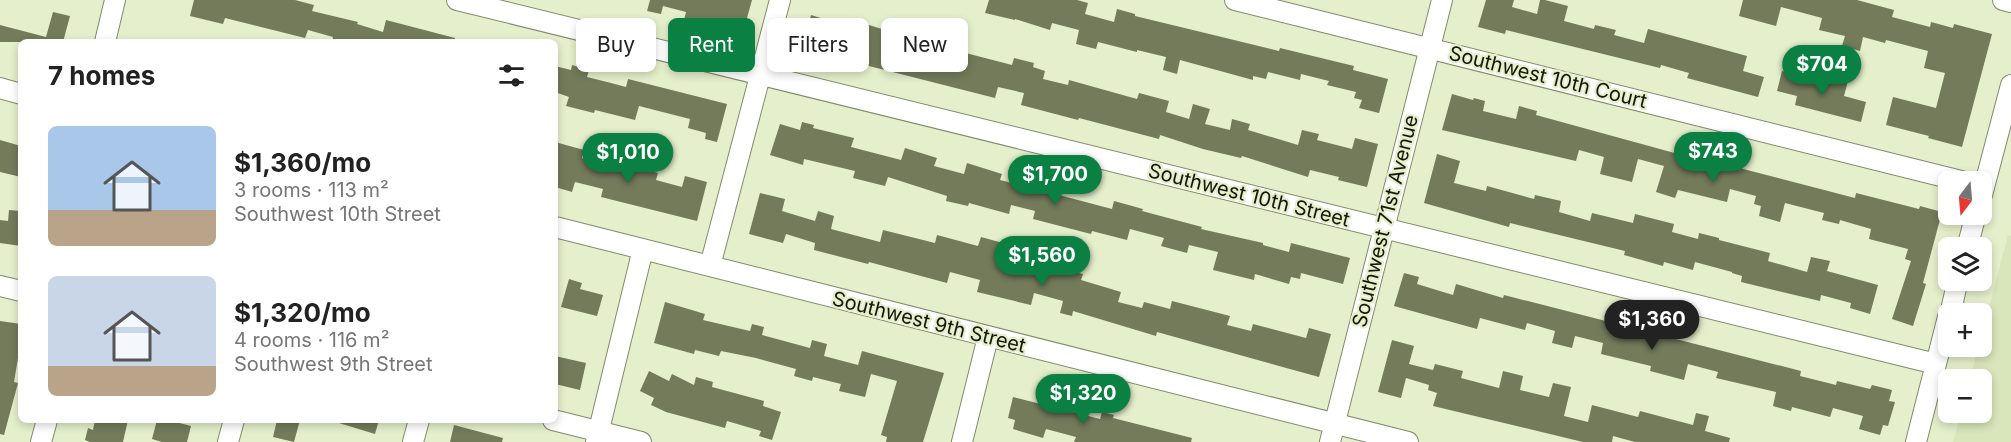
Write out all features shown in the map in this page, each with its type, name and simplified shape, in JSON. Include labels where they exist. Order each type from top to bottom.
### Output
[{"type":"street","points":[[106,39],[116,0]]},
{"type":"street","name":"Southwest 10th Street","points":[[457,0],[1936,364]]},
{"type":"street","points":[[710,266],[780,0]]},
{"type":"street","name":"Southwest 10th Court","points":[[1235,0],[1938,177]]},
{"type":"street","name":"Southwest 71st Avenue","points":[[1332,433],[1442,0]]},
{"type":"street","points":[[2002,0],[2011,2]]},
{"type":"street","points":[[1983,171],[2011,85]]},
{"type":"street","points":[[0,88],[18,93]]},
{"type":"street","name":"Southwest 9th Street","points":[[558,228],[988,337],[1332,433],[1408,442]]},
{"type":"street","points":[[597,436],[643,249]]},
{"type":"street","points":[[0,286],[18,290]]},
{"type":"street","points":[[962,442],[988,337]]},
{"type":"street","points":[[1916,442],[1938,356]]},
{"type":"street","points":[[558,422],[597,436],[641,442]]},
{"type":"street","points":[[41,442],[46,423]]},
{"type":"street","points":[[228,442],[233,423]]},
{"type":"street","points":[[413,442],[417,423]]},
{"type":"shaded area","points":[[2008,235],[2011,236],[2011,442],[1953,442],[1958,423],[1992,423],[1992,369],[1972,369],[1976,357],[1992,357],[1990,303]]},
{"type":"building","points":[[194,0],[295,0],[314,5],[312,11],[358,22],[357,24],[383,32],[386,20],[455,39],[333,39],[333,37],[308,30],[305,38],[225,18],[223,24],[190,16]]},
{"type":"building","points":[[650,0],[752,0],[747,18],[684,18],[686,12],[663,6],[661,14],[647,11]]},
{"type":"building","points":[[989,0],[1077,0],[1088,3],[1085,14],[1114,22],[1117,9],[1135,14],[1135,16],[1279,51],[1280,48],[1354,66],[1353,70],[1388,79],[1379,113],[1359,108],[1362,100],[1354,98],[1356,92],[1327,85],[1329,81],[1301,74],[1300,80],[1268,72],[1266,79],[1253,76],[1253,80],[1180,60],[1177,74],[1163,70],[1166,57],[1098,42],[1096,49],[1076,44],[1079,30],[1052,23],[1050,30],[985,13]]},
{"type":"building","points":[[1486,0],[1514,0],[1512,7],[1537,14],[1540,0],[1545,0],[1568,6],[1564,21],[1594,29],[1595,25],[1616,30],[1614,35],[1644,43],[1648,29],[1747,56],[1743,71],[1764,77],[1758,97],[1687,78],[1689,73],[1661,65],[1660,68],[1506,30],[1505,34],[1478,27]]},
{"type":"building","points":[[1743,0],[1857,0],[1894,10],[1892,17],[1930,27],[1931,22],[1953,28],[1954,24],[1992,34],[1962,147],[1886,125],[1893,97],[1936,108],[1945,73],[1924,68],[1928,51],[1886,40],[1885,43],[1863,37],[1860,51],[1842,46],[1845,36],[1819,30],[1822,18],[1781,7],[1776,26],[1739,16]]},
{"type":"building","points":[[53,12],[70,16],[64,39],[18,39],[18,42],[0,42],[0,25],[46,37]]},
{"type":"building","points":[[869,25],[881,29],[881,69],[869,66]]},
{"type":"building","points":[[968,54],[1012,65],[1014,58],[1034,63],[1033,67],[1045,71],[1043,79],[1068,85],[1069,80],[1137,99],[1139,93],[1169,101],[1166,112],[1189,119],[1193,104],[1210,109],[1205,124],[1230,130],[1232,119],[1250,124],[1248,130],[1298,145],[1302,130],[1319,134],[1317,140],[1352,149],[1355,138],[1378,144],[1367,187],[1310,170],[1308,177],[1242,156],[1241,158],[1203,149],[1160,135],[1159,139],[1021,105],[1024,93],[998,87],[995,98],[893,72],[968,72]]},
{"type":"building","points":[[572,65],[576,66],[576,72],[588,72],[587,77],[626,87],[628,79],[727,104],[717,142],[705,139],[706,133],[688,128],[690,119],[639,106],[635,120],[595,110],[594,113],[566,106],[569,97],[558,93],[558,67],[571,70]]},
{"type":"building","points":[[1782,71],[1830,84],[1832,77],[1848,81],[1844,96],[1866,102],[1861,122],[1795,105],[1797,96],[1777,91]]},
{"type":"building","points":[[1452,94],[1485,101],[1483,111],[1516,119],[1519,106],[1537,111],[1536,115],[1700,160],[1701,158],[1855,198],[1856,193],[1919,209],[1920,206],[1938,211],[1939,225],[1923,283],[1926,284],[1913,326],[1892,319],[1911,261],[1905,259],[1908,249],[1869,239],[1871,229],[1840,220],[1839,224],[1822,220],[1824,213],[1785,203],[1780,222],[1759,216],[1761,206],[1754,204],[1756,196],[1730,189],[1727,202],[1678,190],[1675,198],[1656,192],[1664,166],[1638,159],[1632,182],[1600,174],[1604,157],[1579,150],[1576,161],[1442,130]]},
{"type":"building","points":[[802,122],[814,125],[813,128],[854,138],[851,147],[901,160],[905,148],[937,158],[934,166],[964,174],[967,163],[1002,174],[1000,180],[1043,191],[1045,182],[1061,186],[1059,195],[1112,209],[1114,201],[1202,227],[1201,229],[1263,243],[1263,245],[1289,252],[1291,243],[1350,258],[1343,284],[1301,273],[1300,279],[1291,277],[1289,284],[1255,274],[1254,280],[1213,270],[1218,252],[1189,245],[1187,253],[1161,246],[1164,238],[1130,229],[1127,240],[1092,231],[1091,234],[1033,219],[1035,211],[1011,205],[1009,214],[969,203],[968,206],[946,201],[947,196],[888,177],[885,186],[853,178],[855,171],[804,159],[803,165],[770,155],[780,124],[800,130]]},
{"type":"building","points":[[0,140],[18,145],[18,176],[0,172]]},
{"type":"building","points":[[558,143],[584,150],[582,158],[633,170],[634,166],[658,173],[656,180],[682,187],[685,176],[707,182],[697,221],[601,197],[603,189],[575,182],[572,192],[558,188]]},
{"type":"building","points":[[1437,154],[1460,161],[1454,183],[1486,191],[1487,186],[1534,199],[1535,195],[1561,201],[1559,212],[1590,221],[1592,213],[1633,223],[1635,214],[1674,224],[1672,232],[1698,239],[1699,233],[1770,253],[1768,261],[1807,272],[1811,257],[1830,261],[1827,271],[1878,285],[1870,314],[1850,308],[1851,303],[1821,295],[1820,301],[1741,282],[1742,276],[1695,262],[1693,270],[1664,262],[1663,266],[1624,255],[1625,251],[1510,223],[1509,227],[1424,203]]},
{"type":"building","points":[[760,193],[785,199],[782,211],[815,221],[818,211],[834,216],[831,229],[880,242],[883,230],[935,243],[937,235],[978,246],[981,237],[1003,243],[999,259],[1049,271],[1050,266],[1083,274],[1081,280],[1121,292],[1118,302],[1142,308],[1144,302],[1170,309],[1172,301],[1230,316],[1227,325],[1251,331],[1253,324],[1306,338],[1309,328],[1331,334],[1319,377],[1157,332],[1156,336],[1073,311],[1072,316],[1060,313],[1063,301],[1034,293],[1031,305],[977,292],[980,280],[950,272],[947,283],[814,250],[815,243],[786,234],[783,243],[749,234]]},
{"type":"building","points":[[9,210],[18,211],[18,246],[0,243],[0,220],[8,221]]},
{"type":"building","points":[[1404,273],[1419,277],[1417,284],[1453,295],[1456,284],[1503,298],[1504,295],[1801,371],[1800,376],[1836,385],[1837,381],[1870,389],[1872,385],[1892,390],[1889,401],[1895,402],[1888,426],[1883,425],[1880,435],[1859,429],[1863,416],[1833,408],[1830,417],[1792,407],[1791,411],[1773,406],[1776,392],[1716,378],[1718,372],[1688,364],[1684,380],[1650,371],[1651,366],[1601,354],[1603,343],[1575,336],[1572,348],[1552,343],[1555,331],[1527,323],[1525,330],[1480,318],[1477,329],[1394,306]]},
{"type":"building","points":[[569,279],[582,283],[580,289],[603,295],[597,316],[561,307]]},
{"type":"building","points":[[665,302],[705,314],[703,320],[750,331],[752,324],[764,327],[762,335],[810,348],[812,340],[827,344],[824,356],[858,365],[862,351],[944,373],[923,442],[886,442],[887,437],[881,435],[897,381],[871,374],[865,397],[839,391],[841,384],[813,377],[812,381],[794,376],[796,369],[756,358],[721,351],[719,356],[695,350],[694,354],[654,343]]},
{"type":"building","points":[[0,321],[18,324],[18,358],[14,382],[18,383],[4,435],[0,434]]},
{"type":"building","points":[[1392,340],[1414,346],[1409,364],[1433,370],[1435,364],[1463,371],[1461,378],[1499,388],[1503,371],[1523,376],[1520,390],[1549,397],[1553,383],[1571,387],[1564,416],[1588,422],[1592,405],[1638,417],[1640,411],[1693,425],[1696,413],[1709,416],[1705,431],[1730,438],[1729,442],[1635,442],[1613,436],[1612,442],[1583,442],[1433,406],[1437,393],[1428,390],[1429,385],[1406,378],[1401,398],[1378,392]]},
{"type":"building","points":[[558,357],[586,363],[580,390],[558,385]]},
{"type":"building","points":[[649,371],[669,381],[672,374],[694,385],[696,377],[713,382],[712,387],[764,401],[763,406],[781,412],[772,440],[759,436],[761,431],[727,421],[725,428],[666,412],[651,405],[654,398],[640,391]]},
{"type":"building","points":[[1013,397],[1100,419],[1102,412],[1114,415],[1113,418],[1192,438],[1191,442],[1074,442],[1076,437],[1046,429],[1043,438],[1013,429],[1015,420],[1008,418]]},
{"type":"building","points":[[94,423],[127,423],[123,442],[85,440],[88,428],[93,430]]},
{"type":"building","points":[[156,423],[180,423],[191,426],[187,442],[162,442],[152,439]]},
{"type":"building","points":[[276,423],[299,423],[294,442],[273,437]]},
{"type":"building","points":[[339,423],[378,423],[375,434]]},
{"type":"building","points":[[454,425],[503,438],[502,442],[450,442]]}]
